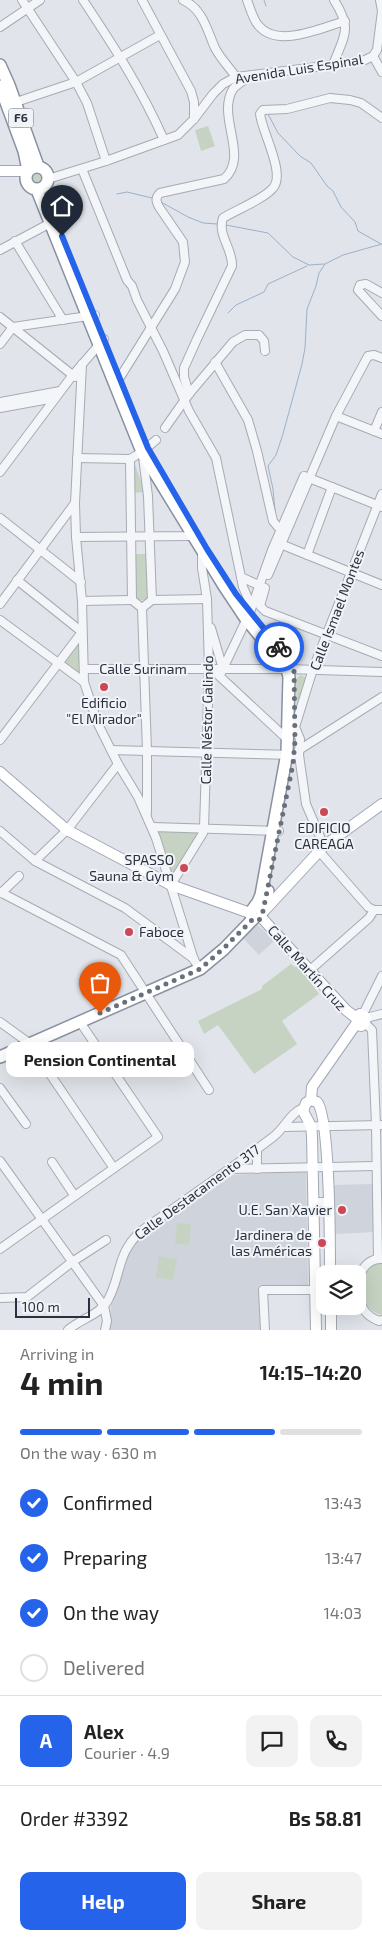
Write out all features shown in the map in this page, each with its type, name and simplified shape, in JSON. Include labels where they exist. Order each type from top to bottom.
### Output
[{"type":"highway","name":"F6","points":[[1,69],[16,102],[30,171],[28,185],[44,183]]},
{"type":"highway","name":"F6","points":[[0,86],[30,171]]},
{"type":"highway","name":"F6","points":[[30,171],[46,170],[44,183],[53,221],[102,342],[149,447],[204,551],[291,669]]},
{"type":"highway","name":"F6","points":[[102,342],[149,447]]},
{"type":"highway","points":[[0,1057],[145,994],[224,948],[259,911],[258,902],[293,752],[295,728],[291,669]]},
{"type":"highway","points":[[291,669],[289,677],[288,739],[293,752]]},
{"type":"main road","points":[[0,170],[30,171]]},
{"type":"main road","points":[[0,177],[30,171]]},
{"type":"main road","points":[[0,772],[67,830],[171,885],[259,911],[322,849],[382,804]]},
{"type":"main road","name":"Calle Martín Cruz","points":[[259,911],[309,971],[346,1010],[361,1019]]},
{"type":"main road","points":[[302,1111],[312,1087],[361,1019]]},
{"type":"main road","points":[[311,1100],[312,1087]]},
{"type":"main road","points":[[311,1100],[320,1104],[324,1126],[328,1202],[324,1265]]},
{"type":"main road","points":[[302,1111],[306,1103],[311,1100]]},
{"type":"main road","points":[[302,1111],[311,1118],[317,1117],[322,1110]]},
{"type":"main road","points":[[302,1111],[311,1126],[314,1202],[320,1265]]},
{"type":"main road","points":[[316,1330],[318,1315]]},
{"type":"main road","points":[[331,1315],[331,1330]]},
{"type":"street","points":[[22,0],[76,82],[87,103],[106,161]]},
{"type":"street","points":[[0,27],[40,0]]},
{"type":"street","points":[[83,0],[121,57],[164,140]]},
{"type":"street","points":[[142,0],[191,91],[194,102],[194,119]]},
{"type":"street","points":[[247,0],[258,25],[272,34],[282,36],[298,35],[345,21]]},
{"type":"street","points":[[333,65],[345,34],[344,16],[334,0]]},
{"type":"street","name":"Avenida Luis Espinal","points":[[44,183],[178,135],[194,119],[222,84],[236,77],[333,65],[365,60],[373,56],[377,50],[382,11],[380,0]]},
{"type":"street","points":[[187,1],[206,23],[216,49],[236,77]]},
{"type":"street","points":[[16,102],[76,82],[160,35]]},
{"type":"street","points":[[373,56],[382,72]]},
{"type":"street","points":[[119,379],[175,289],[185,262],[182,242],[156,202],[157,196],[160,192],[224,179],[232,173],[234,155],[229,121],[230,99],[234,88],[254,74]]},
{"type":"street","points":[[187,398],[184,368],[232,266],[230,248],[222,232],[221,224],[223,218],[274,188],[277,178],[276,167],[260,114],[263,110],[287,109],[330,98],[361,103],[382,118]]},
{"type":"street","points":[[82,169],[127,280],[132,286],[150,329],[163,351],[216,458],[249,612]]},
{"type":"street","points":[[0,250],[53,221]]},
{"type":"street","points":[[15,241],[62,320]]},
{"type":"street","points":[[382,292],[366,284],[360,285],[358,290],[382,316]]},
{"type":"street","points":[[0,344],[13,326],[92,316]]},
{"type":"street","points":[[0,317],[72,376],[81,381]]},
{"type":"street","points":[[165,428],[215,362],[233,342],[245,335],[259,335],[264,341],[265,351]]},
{"type":"street","points":[[0,472],[60,391],[102,342]]},
{"type":"street","points":[[221,672],[336,416],[368,356],[382,358]]},
{"type":"street","points":[[215,362],[248,420],[274,521],[276,525],[285,530]]},
{"type":"street","points":[[82,364],[75,503],[82,601],[84,682],[98,724],[118,764],[138,797],[152,827],[197,964]]},
{"type":"street","points":[[0,402],[60,391]]},
{"type":"street","points":[[0,408],[55,398]]},
{"type":"street","points":[[336,416],[378,432],[382,412]]},
{"type":"street","points":[[78,458],[130,459],[149,447]]},
{"type":"street","points":[[149,447],[148,496],[152,600]]},
{"type":"street","points":[[130,459],[132,600]]},
{"type":"street","points":[[308,479],[379,508]]},
{"type":"street","points":[[307,555],[331,489]]},
{"type":"street","name":"Calle Ismael Montes","points":[[295,728],[313,669],[379,508],[382,494]]},
{"type":"street","points":[[0,604],[75,503]]},
{"type":"street","points":[[0,518],[81,582]]},
{"type":"street","points":[[76,537],[196,535]]},
{"type":"street","points":[[278,544],[382,585]]},
{"type":"street","name":"Calle Néstor Galindo","points":[[171,885],[203,833],[204,828],[209,669],[204,551]]},
{"type":"street","points":[[241,577],[259,587],[265,588],[261,608],[326,636],[382,656]]},
{"type":"street","points":[[18,580],[82,632]]},
{"type":"street","points":[[142,608],[152,600],[207,599]]},
{"type":"street","points":[[82,601],[132,600],[142,608],[147,751],[147,815]]},
{"type":"street","points":[[207,614],[221,672],[288,739]]},
{"type":"street","points":[[0,620],[84,682]]},
{"type":"street","points":[[0,740],[82,632]]},
{"type":"street","name":"Calle Surinam","points":[[84,670],[144,668],[209,669],[221,672],[313,669],[382,672]]},
{"type":"street","points":[[111,750],[293,752],[382,697]]},
{"type":"street","points":[[293,752],[306,804],[322,849],[368,907],[378,910]]},
{"type":"street","points":[[35,861],[67,830],[118,764]]},
{"type":"street","points":[[152,827],[276,830]]},
{"type":"street","points":[[0,831],[35,861],[136,915],[197,964]]},
{"type":"street","points":[[19,876],[1,892],[121,955],[210,1090]]},
{"type":"street","points":[[309,971],[378,910]]},
{"type":"street","points":[[361,1019],[382,976]]},
{"type":"street","points":[[361,1019],[382,1014]]},
{"type":"street","points":[[361,1019],[372,1030],[379,1125],[376,1166],[380,1207],[380,1259],[370,1261],[365,1265]]},
{"type":"street","points":[[0,1022],[29,1043],[113,1167]]},
{"type":"street","points":[[0,1249],[113,1167],[158,1137],[80,1022]]},
{"type":"street","points":[[0,1088],[26,1124]]},
{"type":"street","name":"Calle Destacamento 317","points":[[104,1306],[110,1295],[123,1254],[133,1238],[231,1169],[302,1111]]},
{"type":"street","points":[[284,1127],[379,1125]]},
{"type":"street","points":[[257,1148],[258,1169]]},
{"type":"street","points":[[0,1160],[104,1306],[107,1321],[105,1330]]},
{"type":"street","points":[[52,1162],[74,1195]]},
{"type":"street","points":[[231,1169],[376,1166]]},
{"type":"street","points":[[314,1202],[328,1202]]},
{"type":"street","points":[[0,1298],[27,1297],[72,1262],[106,1240]]},
{"type":"street","points":[[265,1330],[263,1290],[316,1287]]},
{"type":"street","points":[[68,1330],[104,1306]]},
{"type":"street","points":[[366,1314],[381,1321],[379,1330]]},
{"type":"shaded area","points":[[256,924],[275,940],[259,955],[241,936]]},
{"type":"shaded area","points":[[306,1171],[308,1285],[260,1287],[261,1330],[109,1330],[111,1306],[126,1258],[142,1235],[233,1175]]},
{"type":"shaded area","points":[[373,1184],[374,1232],[335,1234],[334,1185]]},
{"type":"green space","points":[[208,126],[215,146],[201,151],[195,130]]},
{"type":"green space","points":[[36,173],[40,173],[44,179],[40,185],[36,185],[32,181],[32,177]]},
{"type":"green space","points":[[134,462],[145,492],[131,493],[131,463]]},
{"type":"green space","points":[[133,554],[147,554],[149,597],[145,600],[136,600],[135,598]]},
{"type":"green space","points":[[79,639],[81,639],[81,675],[61,664]]},
{"type":"green space","points":[[300,675],[305,677],[306,682],[297,714],[296,679]]},
{"type":"green space","points":[[160,830],[197,831],[200,833],[174,875],[172,875],[158,832]]},
{"type":"green space","points":[[291,964],[295,967],[298,966],[319,994],[282,1021],[297,1044],[254,1074],[218,1025],[204,1034],[198,1021],[262,989],[262,986]]},
{"type":"green space","points":[[177,1223],[191,1224],[189,1245],[175,1244]]},
{"type":"green space","points":[[159,1256],[177,1259],[173,1280],[156,1277]]},
{"type":"green space","points":[[373,1263],[382,1263],[382,1315],[370,1309],[366,1304],[366,1270]]},
{"type":"waterway","points":[[264,0],[266,6]]},
{"type":"waterway","points":[[268,114],[278,133],[300,156],[311,163],[327,186],[333,191],[341,207],[355,222],[358,231],[381,244]]},
{"type":"waterway","points":[[117,194],[127,192],[152,198]]},
{"type":"waterway","points":[[161,202],[203,223],[217,224]]},
{"type":"waterway","points":[[226,225],[268,233],[293,257],[309,265],[324,264]]},
{"type":"waterway","points":[[275,511],[268,466],[276,455],[302,364],[305,348],[307,309],[319,273],[325,264],[343,255],[382,244]]},
{"type":"waterway","points":[[228,313],[236,305],[264,292],[268,284],[307,266]]},
{"type":"way so far","points":[[100,1013],[200,969],[253,919],[259,920],[262,916],[293,764],[295,741],[294,669],[279,647]]},
{"type":"place","name":"Edificio \"El Mirador\"","points":[[104,687]]},
{"type":"place","name":"EDIFICIO CAREAGA","points":[[324,812]]},
{"type":"place","name":"SPASSO Sauna & Gym","points":[[184,868]]},
{"type":"place","name":"Faboce","points":[[129,932]]},
{"type":"place","name":"Pension Continental","points":[[100,1013]]},
{"type":"place","name":"U.E. San Xavier","points":[[342,1210]]},
{"type":"place","name":"Jardinera de las Américas","points":[[322,1243]]},
{"type":"route","points":[[62,236],[148,448],[207,549],[236,594],[279,647]]}]
